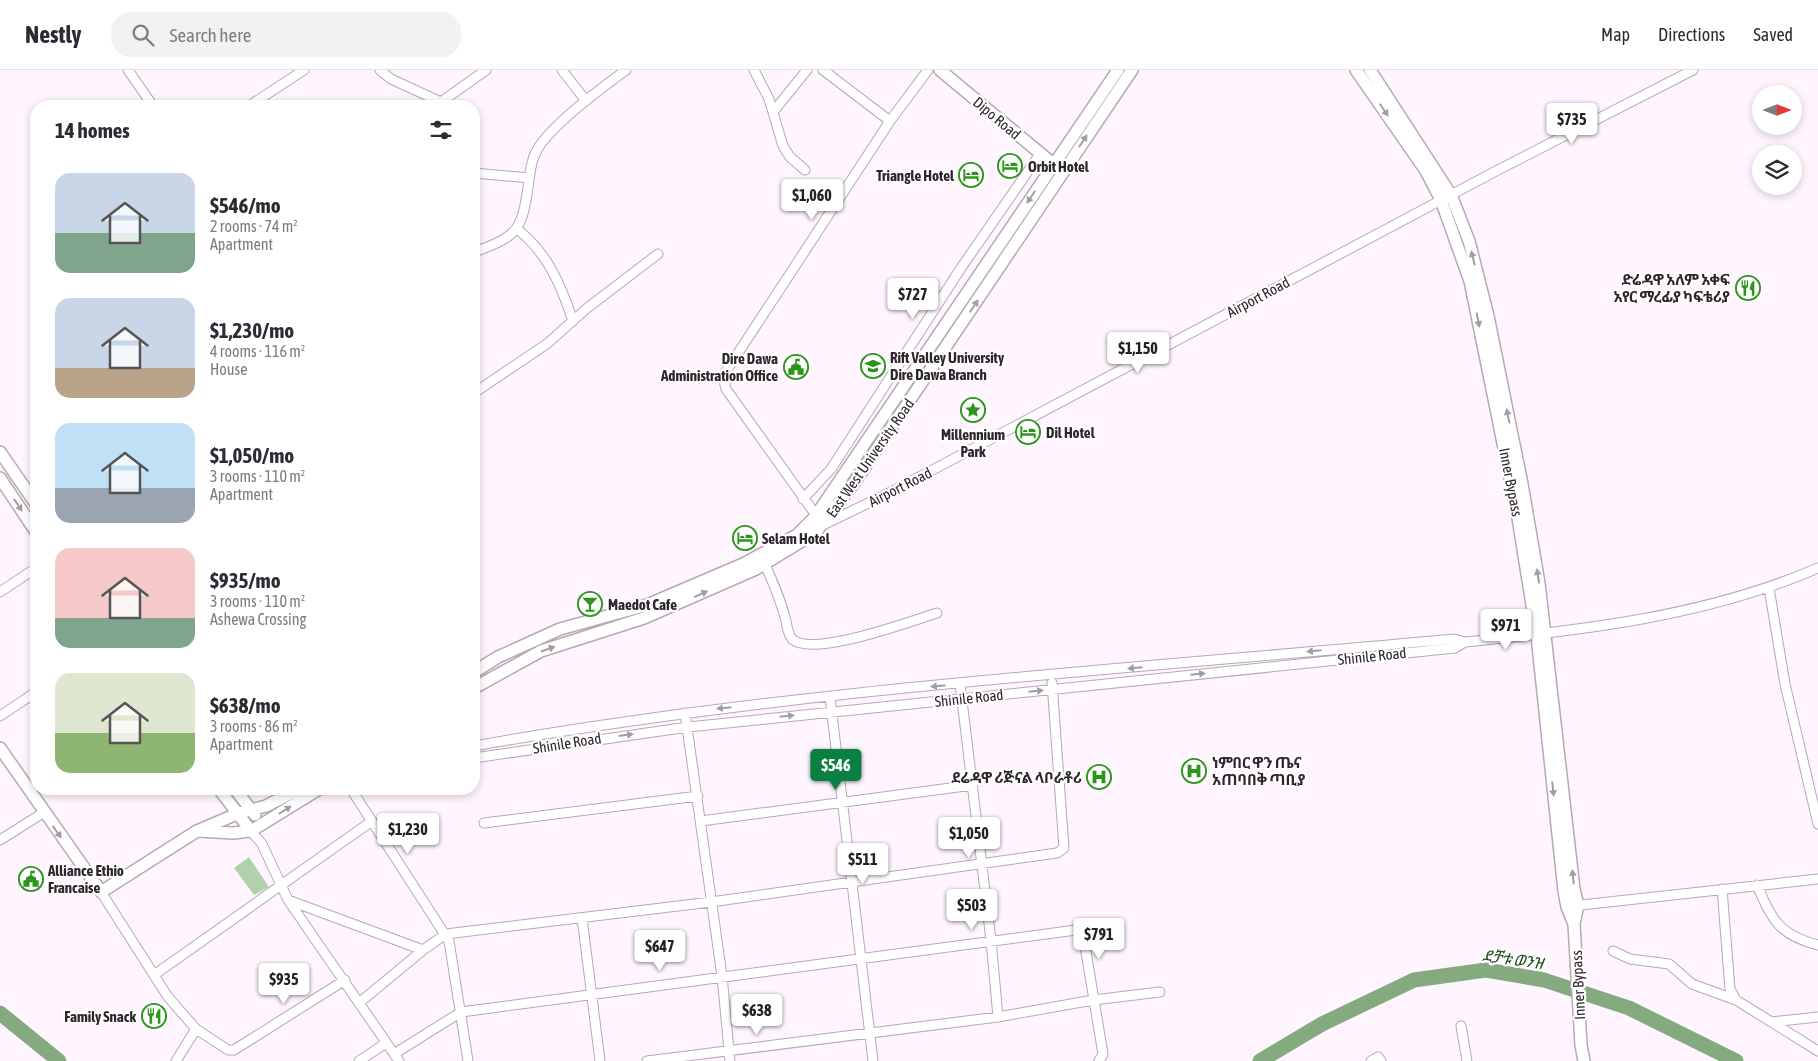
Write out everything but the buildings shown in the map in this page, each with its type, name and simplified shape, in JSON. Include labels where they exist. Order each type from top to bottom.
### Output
[{"type":"main road","name":"Dipo Road","points":[[940,70],[1063,172]]},
{"type":"main road","name":"East West University Road","points":[[480,685],[541,652],[661,612],[815,533],[819,521],[998,246],[1118,70]]},
{"type":"main road","name":"East West University Road","points":[[819,521],[854,482],[1132,70]]},
{"type":"main road","name":"Inner Bypass","points":[[1356,70],[1446,197]]},
{"type":"main road","name":"Inner Bypass","points":[[1370,70],[1446,197],[1470,281],[1522,511],[1541,636],[1572,906],[1584,1061]]},
{"type":"main road","points":[[998,246],[1009,254]]},
{"type":"main road","points":[[0,452],[30,495]]},
{"type":"main road","points":[[0,478],[30,523]]},
{"type":"main road","name":"East West University Road","points":[[480,668],[498,657],[560,629],[647,605],[763,559]]},
{"type":"main road","points":[[522,646],[528,659]]},
{"type":"main road","points":[[0,748],[30,793]]},
{"type":"main road","points":[[31,795],[101,892],[196,831],[239,813],[253,811],[286,795]]},
{"type":"main road","points":[[224,795],[239,813],[256,828]]},
{"type":"main road","points":[[240,795],[253,811],[256,828]]},
{"type":"main road","points":[[196,831],[233,833],[256,828],[309,795]]},
{"type":"main road","name":"Inner Bypass","points":[[1577,1061],[1582,1046]]},
{"type":"street","points":[[128,70],[150,100]]},
{"type":"street","points":[[259,100],[304,70]]},
{"type":"street","points":[[380,70],[391,79],[433,100]]},
{"type":"street","points":[[446,100],[486,70]]},
{"type":"street","points":[[562,70],[586,101]]},
{"type":"street","points":[[480,250],[502,242],[516,228],[524,215],[535,152],[543,141],[586,101],[626,70]]},
{"type":"street","points":[[754,70],[769,99],[783,146],[790,156],[805,170]]},
{"type":"street","points":[[773,112],[807,70]]},
{"type":"street","points":[[823,70],[890,121]]},
{"type":"street","points":[[819,521],[726,388],[724,376],[890,121],[928,70]]},
{"type":"street","name":"Airport Road","points":[[819,521],[891,492],[1446,197],[1693,70]]},
{"type":"street","points":[[803,499],[831,469],[961,268],[1040,154]]},
{"type":"street","points":[[480,173],[529,178]]},
{"type":"street","points":[[516,228],[532,240],[543,255],[563,289],[573,321]]},
{"type":"street","points":[[480,390],[548,343],[658,254]]},
{"type":"street","points":[[763,559],[782,607],[788,631],[792,639],[799,642],[828,643],[852,639],[937,613]]},
{"type":"street","name":"Shinile Road","points":[[480,745],[685,713],[830,697],[1432,640],[1454,639],[1465,642],[1541,636],[1719,603],[1769,588],[1818,568]]},
{"type":"street","points":[[0,592],[30,572]]},
{"type":"street","points":[[1769,588],[1785,684],[1818,824]]},
{"type":"street","name":"Shinile Road","points":[[480,757],[688,727],[1446,649],[1455,648],[1465,642]]},
{"type":"street","points":[[359,1003],[446,934],[711,902],[982,862],[1057,853],[1063,850],[1052,676]]},
{"type":"street","points":[[960,684],[991,940],[998,1017]]},
{"type":"street","points":[[0,716],[30,696]]},
{"type":"street","points":[[830,697],[873,1061]]},
{"type":"street","points":[[685,713],[722,976],[730,1056]]},
{"type":"street","points":[[701,821],[973,785]]},
{"type":"street","points":[[355,795],[446,934],[454,957],[468,1061]]},
{"type":"street","points":[[484,824],[698,796]]},
{"type":"street","points":[[0,840],[43,813]]},
{"type":"street","points":[[154,975],[372,821]]},
{"type":"street","points":[[256,828],[280,886],[288,900],[397,1058],[461,1012],[991,940],[1080,931],[1083,934],[1103,1054],[1099,1061]]},
{"type":"street","points":[[1572,906],[1757,885],[1806,882],[1818,879]]},
{"type":"street","points":[[1757,885],[1770,916],[1780,929],[1799,939],[1818,945]]},
{"type":"street","points":[[1722,889],[1730,984],[1736,1000]]},
{"type":"street","points":[[101,892],[168,997],[196,1029],[228,1050],[234,1050],[345,980]]},
{"type":"street","points":[[288,900],[424,950]]},
{"type":"street","points":[[582,918],[600,1061]]},
{"type":"street","points":[[1613,951],[1630,959],[1669,964],[1692,984],[1736,1000],[1818,1050]]},
{"type":"street","points":[[1718,994],[1730,984]]},
{"type":"street","points":[[647,1061],[730,1056],[870,1034],[998,1017],[1093,1000],[1160,992]]},
{"type":"street","points":[[1771,1022],[1818,1018]]},
{"type":"street","points":[[1461,1026],[1467,1061]]},
{"type":"street","points":[[176,1061],[196,1029]]},
{"type":"street","points":[[359,1061],[386,1043]]},
{"type":"street","points":[[1371,1061],[1378,1057],[1381,1061]]},
{"type":"green space","points":[[996,261],[998,262],[854,474],[895,407]]},
{"type":"green space","points":[[249,857],[269,887],[254,895],[234,868]]},
{"type":"waterway","name":"ደቻቱ ወንዝ","points":[[1260,1061],[1322,1024],[1414,980],[1486,970],[1544,980],[1629,1008],[1736,1061]]},
{"type":"waterway","name":"ደቻቱ ወንዝ","points":[[0,1013],[59,1061]]},
{"type":"place","name":"Orbit Hotel","points":[[1010,166]]},
{"type":"place","name":"Triangle Hotel","points":[[971,175]]},
{"type":"place","name":"ድሬዳዋ አለም አቀፍ አየር ማረፊያ ካፍቴሪያ","points":[[1748,288]]},
{"type":"place","name":"Rift Valley University Dire Dawa Branch","points":[[873,366]]},
{"type":"place","name":"Dire Dawa Administration Office","points":[[796,367]]},
{"type":"place","name":"Millennium Park","points":[[973,410]]},
{"type":"place","name":"Dil Hotel","points":[[1028,432]]},
{"type":"place","name":"Selam Hotel","points":[[745,538]]},
{"type":"place","name":"Maedot Cafe","points":[[590,604]]},
{"type":"place","name":"ነምበር ዋን ጤና አጠባበቅ ጣቢያ","points":[[1194,771]]},
{"type":"place","name":"ደሬዳዋ ሪጅናል ላቦራቶሪ","points":[[1099,777]]},
{"type":"place","name":"Alliance Ethio Francaise","points":[[31,879]]},
{"type":"place","name":"Family Snack","points":[[154,1016]]}]
